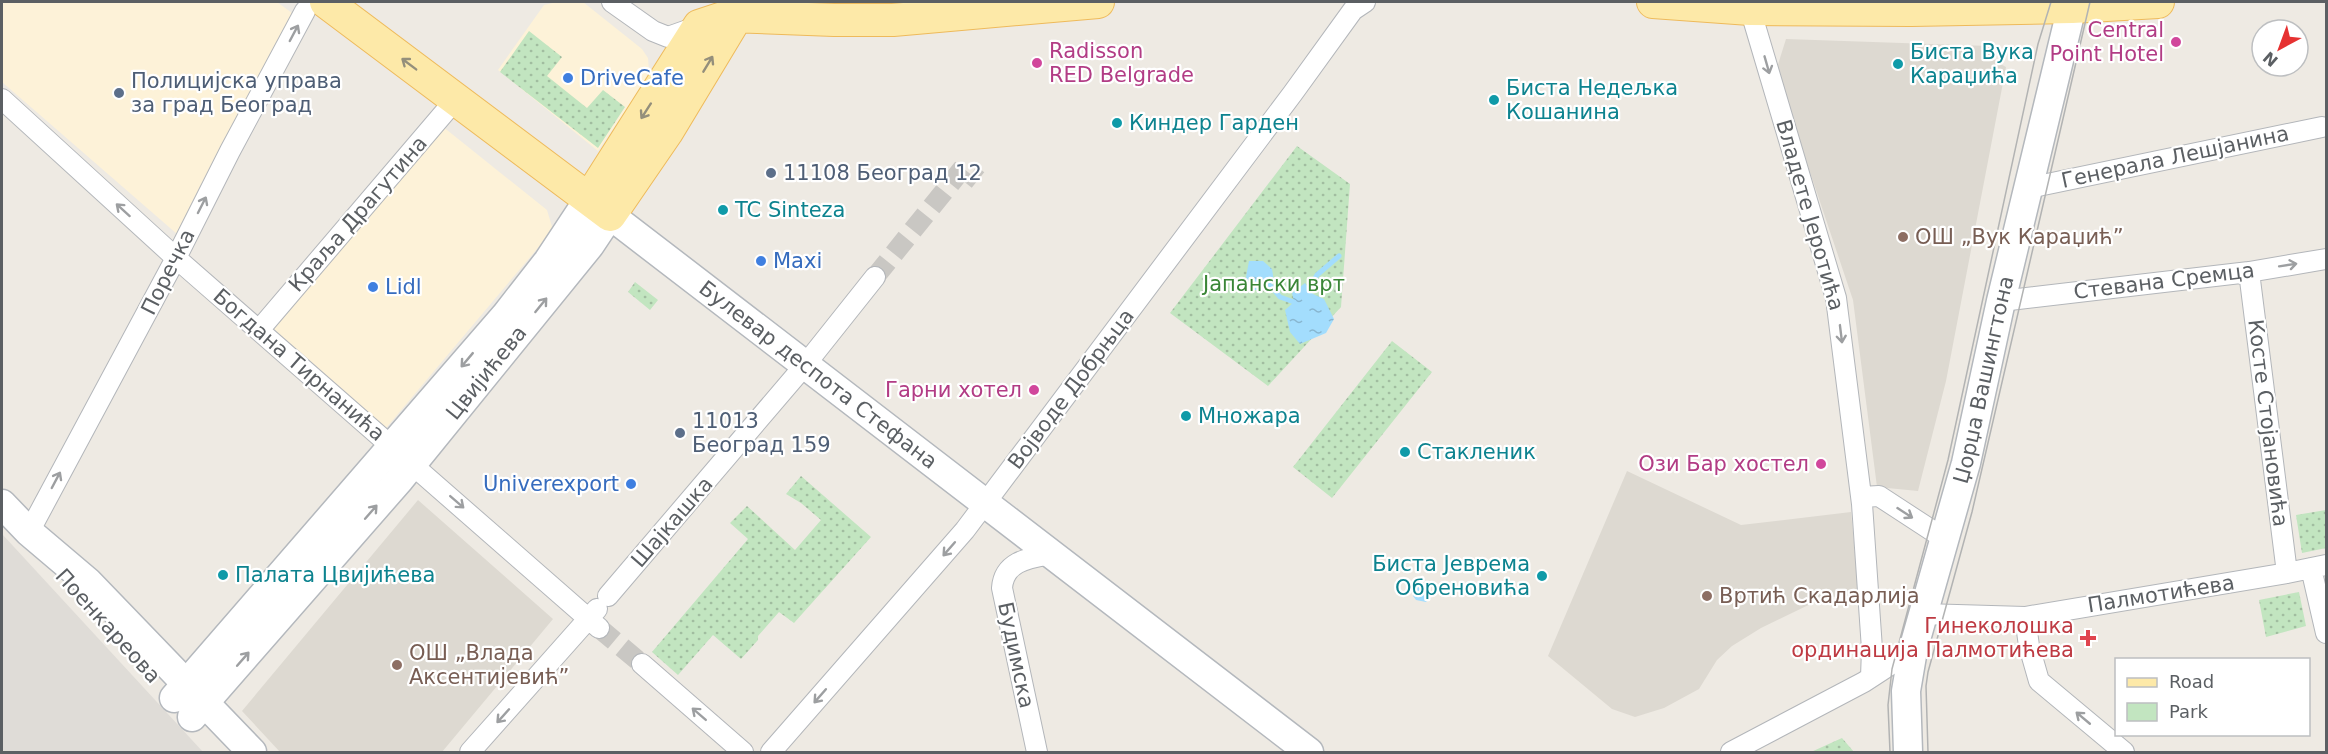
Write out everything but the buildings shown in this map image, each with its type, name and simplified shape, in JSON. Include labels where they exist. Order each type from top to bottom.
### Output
[{"type":"main road","points":[[724,9],[857,21],[958,8],[1098,2]]},
{"type":"main road","points":[[1653,2],[1749,5],[2157,2]]},
{"type":"main road","name":"Џорџа Вашингтона","points":[[1908,753],[1906,691],[1913,650],[1966,463],[2001,301],[2072,4]]},
{"type":"main road","name":"Булевар деспота Стефана","points":[[316,6],[456,99],[600,207],[1309,753]]},
{"type":"main road","name":"Цвијићева","points":[[189,700],[590,244],[600,207],[667,132],[724,9]]},
{"type":"main road","name":"Поенкареова","points":[[2,504],[29,532],[88,610],[189,700]]},
{"type":"main road","points":[[189,700],[227,753]]},
{"type":"main road","points":[[189,700],[252,753]]},
{"type":"street","points":[[612,2],[653,31],[668,37],[724,9]]},
{"type":"street","name":"Војводе Добрњца","points":[[771,753],[965,530],[1357,4]]},
{"type":"street","name":"Владете Јеротића","points":[[1749,5],[1836,298],[1862,497],[1872,649],[1871,677]]},
{"type":"street","name":"Поречка","points":[[29,532],[172,253],[316,6]]},
{"type":"street","name":"Богдана Тирнанића","points":[[2,99],[172,253],[403,455],[599,613]]},
{"type":"street","name":"Краља Драгутина","points":[[259,330],[456,99]]},
{"type":"street","name":"Генерала Лешјанина","points":[[2028,188],[2322,127]]},
{"type":"street","name":"Стевана Сремца","points":[[2001,301],[2249,272],[2326,259]]},
{"type":"street","name":"Косте Стојановића","points":[[2249,272],[2287,573]]},
{"type":"street","name":"Шајкашка","points":[[470,753],[599,613],[875,277]]},
{"type":"street","points":[[1862,497],[1879,496],[1945,539]]},
{"type":"street","name":"Будимска","points":[[1037,753],[1002,588],[1010,568],[1024,558],[1051,554]]},
{"type":"street","points":[[2319,567],[2326,633]]},
{"type":"street","name":"Палмотићева","points":[[1923,614],[2025,617],[2319,567]]},
{"type":"street","points":[[2025,617],[2031,655],[2039,681],[2124,753]]},
{"type":"street","points":[[1731,753],[1871,677],[1913,650]]},
{"type":"street","points":[[642,664],[743,753]]},
{"type":"shaded area","name":"Полицијска управа за град Београд","points":[[2,2],[277,2],[292,13],[177,234],[2,82]]},
{"type":"shaded area","points":[[557,2],[583,2],[642,49],[648,58],[649,71],[644,83],[598,151],[498,70],[544,5]]},
{"type":"shaded area","name":"ОШ „Вук Караџић”","points":[[1786,39],[1989,46],[1997,62],[2006,67],[1946,381],[1918,491],[1877,487],[1853,300],[1776,71]]},
{"type":"shaded area","points":[[442,126],[547,210],[553,230],[386,428],[270,326]]},
{"type":"shaded area","name":"Вртић Скадарлија","points":[[1627,471],[1741,525],[1851,512],[1859,594],[1823,598],[1761,628],[1732,646],[1717,660],[1699,689],[1664,708],[1635,717],[1612,709],[1548,656]]},
{"type":"shaded area","name":"ОШ „Влада Аксентијевић”","points":[[418,500],[553,619],[442,752],[280,752],[242,711]]},
{"type":"shaded area","points":[[2,534],[203,752],[2,752]]},
{"type":"green space","points":[[529,31],[562,57],[547,76],[587,108],[603,90],[625,107],[598,148],[500,72]]},
{"type":"green space","name":"Јапански врт","points":[[1297,146],[1350,184],[1341,307],[1268,386],[1170,313]]},
{"type":"green space","points":[[635,282],[658,300],[650,310],[628,292]]},
{"type":"green space","points":[[1392,341],[1432,372],[1332,498],[1293,467]]},
{"type":"green space","points":[[801,476],[871,537],[794,623],[779,612],[741,659],[713,635],[678,675],[652,652],[748,539],[730,523],[747,506],[795,550],[821,520],[786,494]]},
{"type":"green space","points":[[2326,510],[2326,548],[2302,553],[2296,515]]},
{"type":"green space","points":[[2299,592],[2306,626],[2266,637],[2259,600]]},
{"type":"green space","points":[[1842,738],[1854,752],[1811,752]]},
{"type":"water","points":[[1249,261],[1263,261],[1272,269],[1274,281],[1264,290],[1252,290],[1246,277]]},
{"type":"water","points":[[1305,283],[1313,294],[1324,299],[1334,319],[1326,333],[1300,344],[1290,332],[1285,310],[1294,302],[1292,293]]},
{"type":"water","points":[[1419,582],[1429,584],[1423,592],[1431,598],[1426,602],[1416,600],[1413,596],[1414,586]]},
{"type":"waterway","points":[[1309,288],[1317,275],[1339,256]]},
{"type":"waterway","points":[[1270,285],[1280,297],[1294,302]]},
{"type":"tunnel","points":[[875,277],[963,168],[978,180]]},
{"type":"tunnel","points":[[599,628],[642,664]]},
{"type":"tram line","points":[[1890,752],[1888,705],[1892,669],[1948,460],[2038,44],[2051,2]]},
{"type":"tram line","points":[[1928,752],[1926,686],[1928,672],[1972,512],[2090,2]]},
{"type":"place","name":"Central Point Hotel","points":[[2176,42]]},
{"type":"place","name":"Radisson RED Belgrade","points":[[1037,63]]},
{"type":"place","name":"Биста Вука Караџића","points":[[1898,64]]},
{"type":"place","name":"DriveCafe","points":[[568,78]]},
{"type":"place","name":"Полицијска управа за град Београд","points":[[119,93]]},
{"type":"place","name":"Биста Недељка Кошанина","points":[[1494,100]]},
{"type":"place","name":"Киндер Гарден","points":[[1117,123]]},
{"type":"place","name":"11108 Београд 12","points":[[771,173]]},
{"type":"place","name":"TC Sinteza","points":[[723,210]]},
{"type":"place","name":"ОШ „Вук Караџић”","points":[[1903,237]]},
{"type":"place","name":"Maxi","points":[[761,261]]},
{"type":"place","name":"Lidl","points":[[373,287]]},
{"type":"place","name":"Гарни хотел","points":[[1034,390]]},
{"type":"place","name":"Множара","points":[[1186,416]]},
{"type":"place","name":"11013 Београд 159","points":[[680,433]]},
{"type":"place","name":"Стакленик","points":[[1405,452]]},
{"type":"place","name":"Ози Бар хостел","points":[[1821,464]]},
{"type":"place","name":"Univerexport","points":[[631,484]]},
{"type":"place","name":"Палата Цвијићева","points":[[223,575]]},
{"type":"place","name":"Биста Јеврема Обреновића","points":[[1542,576]]},
{"type":"place","name":"Вртић Скадарлија","points":[[1707,596]]},
{"type":"place","name":"Гинеколошка ординација Палмотићева","points":[[2088,638]]},
{"type":"place","name":"ОШ „Влада Аксентијевић”","points":[[397,665]]}]
